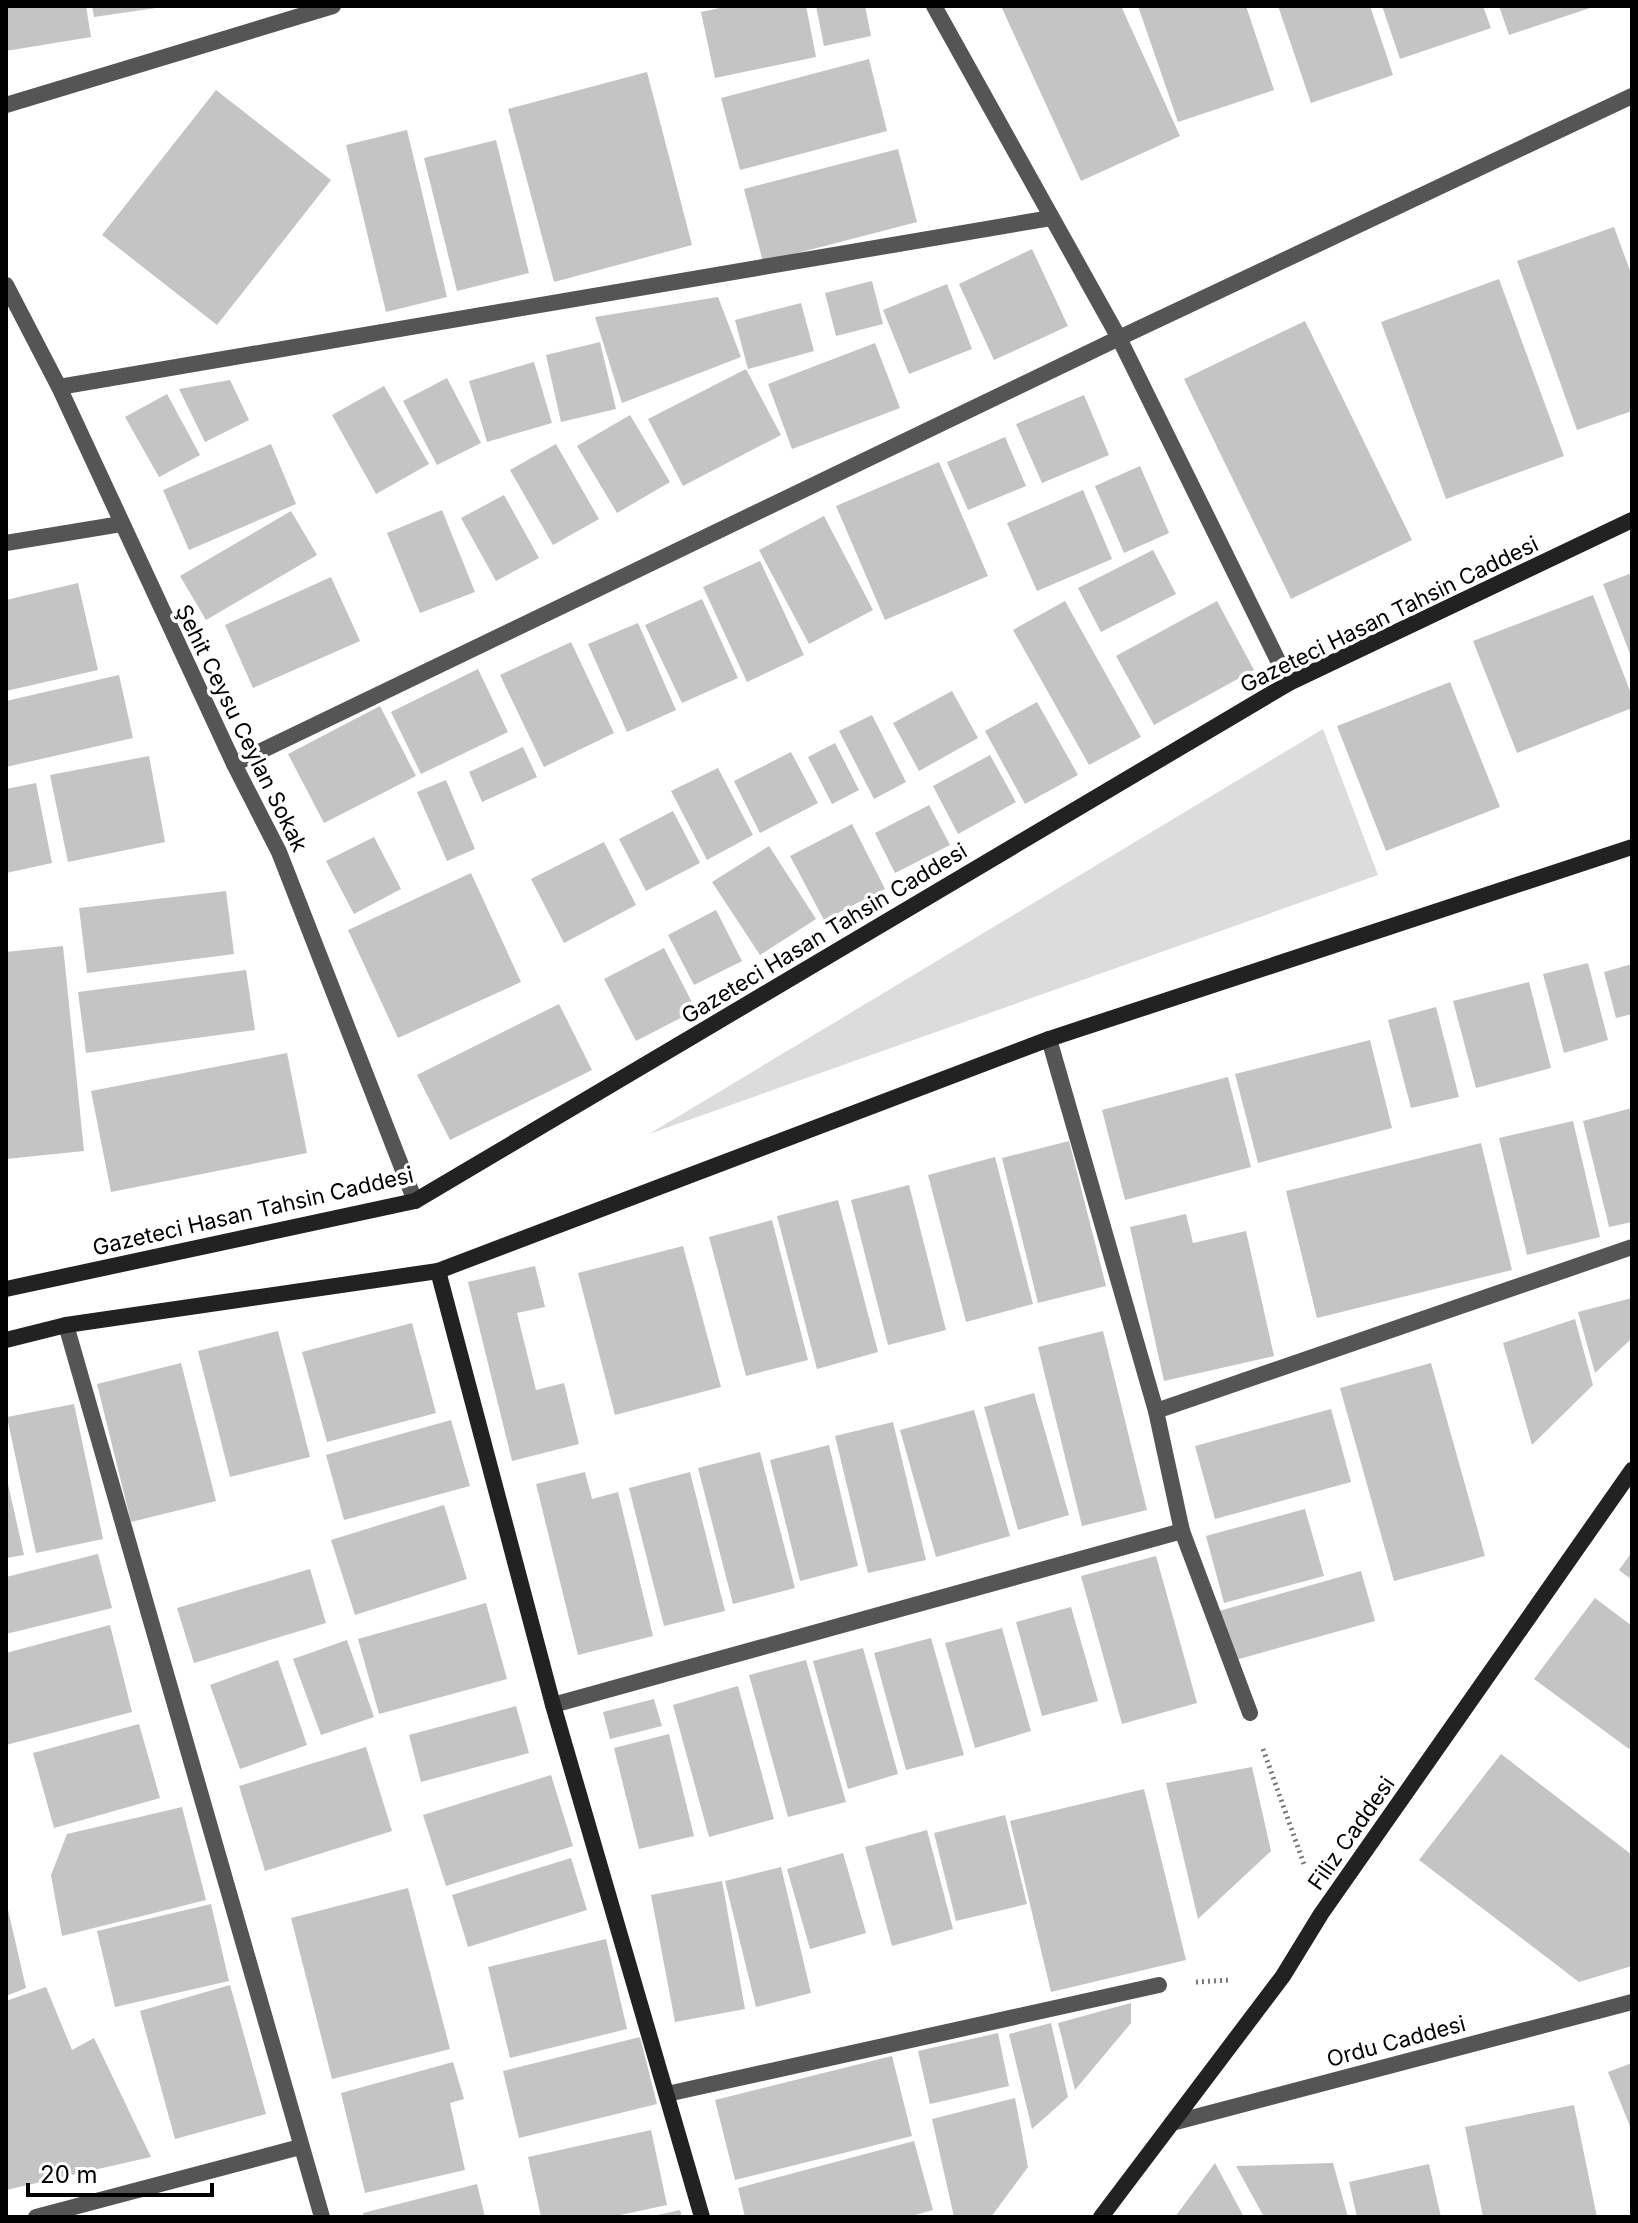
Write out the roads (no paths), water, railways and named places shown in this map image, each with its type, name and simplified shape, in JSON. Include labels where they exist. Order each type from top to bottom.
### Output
[{"type":"main road","name":"Gazeteci Hasan Tahsin Caddesi","points":[[6,1289],[415,1201],[1289,683],[1632,520]]},
{"type":"main road","points":[[6,1340],[66,1325],[438,1271],[1049,1039],[1632,847]]},
{"type":"main road","points":[[438,1271],[553,1705],[702,2217]]},
{"type":"main road","name":"Filiz Caddesi","points":[[1101,2217],[1283,1976],[1321,1914],[1632,1470]]},
{"type":"street","points":[[6,105],[333,6]]},
{"type":"street","points":[[934,6],[1119,338],[1289,683]]},
{"type":"street","points":[[234,764],[1119,338],[1632,96]]},
{"type":"street","points":[[59,387],[1051,218]]},
{"type":"street","name":"Şehit Ceysu Ceylan Sokak","points":[[6,285],[59,387],[234,764],[279,852],[415,1201]]},
{"type":"street","points":[[6,543],[121,524]]},
{"type":"street","points":[[1049,1039],[1156,1411],[1182,1531],[1250,1713]]},
{"type":"street","points":[[1156,1411],[1632,1247]]},
{"type":"street","points":[[66,1325],[322,2217]]},
{"type":"street","points":[[553,1705],[1182,1531]]},
{"type":"street","points":[[667,2094],[1159,1985]]},
{"type":"street","name":"Ordu Caddesi","points":[[1172,2123],[1632,2002]]},
{"type":"street","points":[[36,2217],[300,2147]]}]
